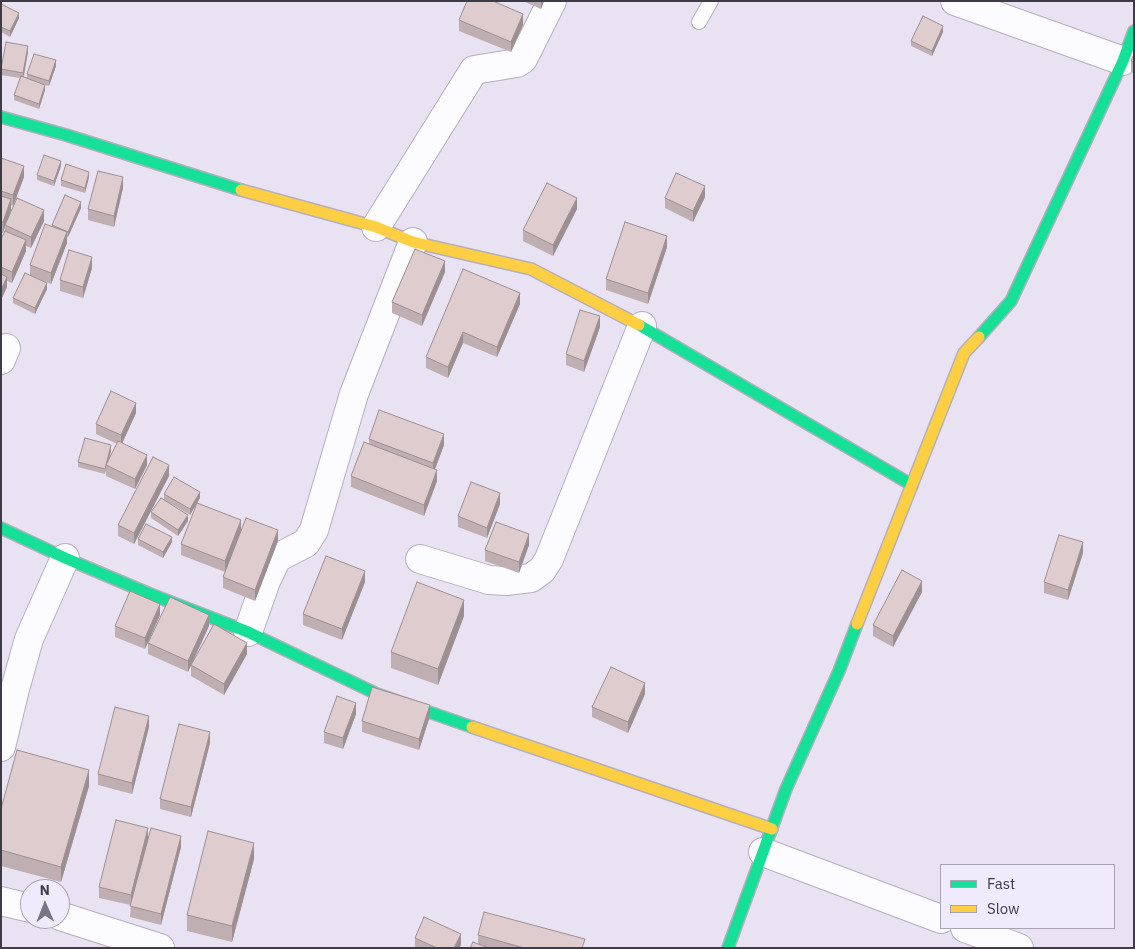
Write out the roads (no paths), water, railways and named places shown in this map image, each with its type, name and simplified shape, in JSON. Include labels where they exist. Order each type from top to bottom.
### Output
[{"type":"street","points":[[376,227],[474,70],[517,63],[523,59],[552,1]]},
{"type":"street","points":[[955,1],[1123,61]]},
{"type":"street","points":[[728,948],[786,789],[839,671],[964,353],[995,321],[1010,301],[1123,61],[1134,30]]},
{"type":"street","points":[[1,118],[66,135],[267,198],[376,227],[413,242],[531,269],[642,326],[912,485]]},
{"type":"street","points":[[248,632],[266,581],[277,558],[306,543],[314,530],[354,394],[413,242]]},
{"type":"street","points":[[420,559],[489,580],[506,581],[531,578],[542,570],[549,559],[642,326]]},
{"type":"street","points":[[1,528],[65,558],[150,594],[248,632],[377,694],[767,840],[940,919]]},
{"type":"street","points":[[1,747],[29,638],[65,558]]},
{"type":"street","points":[[1,901],[20,906]]},
{"type":"street","points":[[70,919],[160,948]]},
{"type":"street","points":[[968,929],[1019,948]]},
{"type":"lane","points":[[700,22],[711,1]]}]
